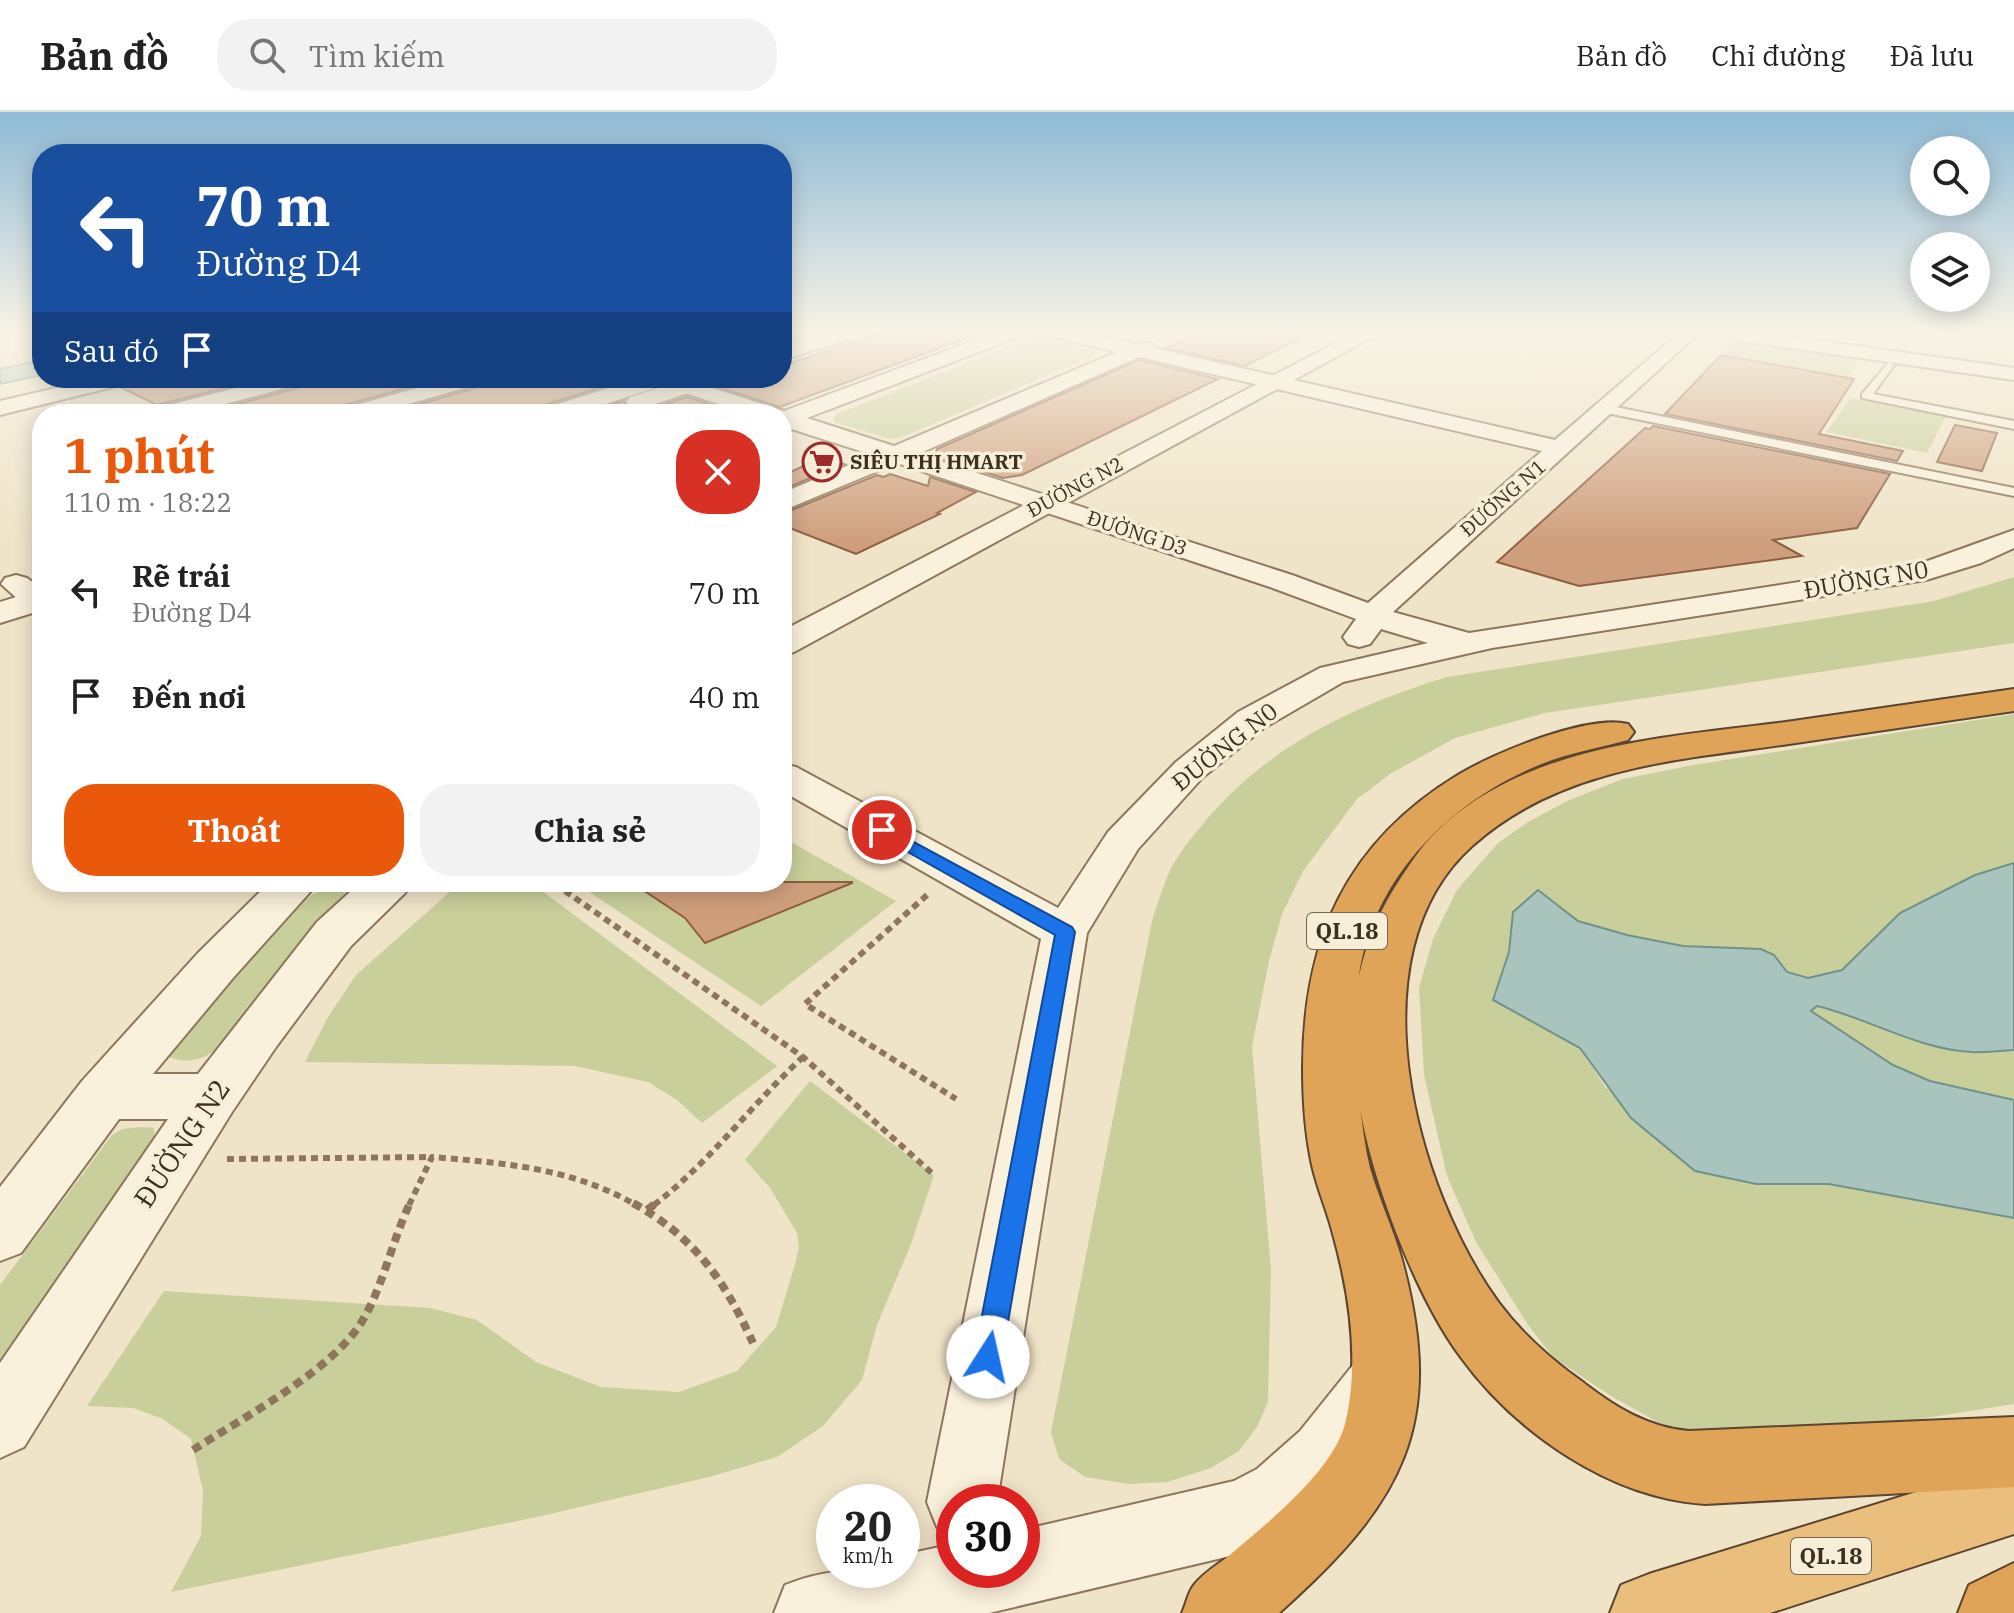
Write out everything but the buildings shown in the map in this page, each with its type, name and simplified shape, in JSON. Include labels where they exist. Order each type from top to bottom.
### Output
[{"type":"highway","name":"QL.18","points":[[1221,1613],[1332,1509],[1351,1486],[1371,1452],[1383,1381],[1385,1336],[1381,1298],[1339,1159],[1330,1067],[1335,970],[1342,942],[1364,891],[1395,849],[1456,790],[1508,764],[1570,742],[1644,727],[2014,677]]},
{"type":"highway","points":[[2014,700],[1644,754],[1571,773],[1507,800],[1460,833],[1444,850],[1403,910],[1390,942],[1379,1016],[1380,1057],[1393,1138],[1414,1201],[1443,1266],[1490,1343],[1525,1378],[1600,1435],[1666,1464],[1705,1468],[2014,1452]]},
{"type":"highway","name":"QL.18","points":[[1649,1613],[2014,1498]]},
{"type":"highway","points":[[1997,1613],[2014,1602]]},
{"type":"street","points":[[0,408],[20,403]]},
{"type":"street","points":[[792,413],[818,403]]},
{"type":"street","points":[[792,499],[1014,403]]},
{"type":"street","name":"ĐƯỜNG N2","points":[[855,586],[1046,503],[1207,403]]},
{"type":"street","name":"ĐƯỜNG N2","points":[[792,637],[855,586],[1015,493],[1229,403]]},
{"type":"street","points":[[1368,403],[1559,448]]},
{"type":"street","name":"ĐƯỜNG N1","points":[[1332,675],[1345,665],[1373,615],[1613,403]]},
{"type":"street","name":"ĐƯỜNG D3","points":[[792,421],[1046,503],[1434,636],[1492,638]]},
{"type":"street","name":"ĐƯỜNG N0","points":[[965,1484],[1065,932],[1123,841],[1189,770],[1251,720],[1332,675],[1492,638],[1926,571],[1971,557],[2014,538]]},
{"type":"street","points":[[0,613],[30,592]]},
{"type":"street","points":[[792,781],[1065,932]]},
{"type":"street","points":[[0,1234],[101,1097],[207,974],[287,892]]},
{"type":"street","name":"ĐƯỜNG N2","points":[[0,1423],[213,1096],[334,934],[378,892]]},
{"type":"street","points":[[101,1097],[213,1096]]},
{"type":"street","points":[[1040,1564],[1243,1516],[1283,1495],[1325,1456],[1383,1381]]},
{"type":"street","points":[[813,1613],[936,1577]]},
{"type":"lane","points":[[1902,403],[2014,425]]},
{"type":"lane","points":[[1606,409],[2014,492]]},
{"type":"lane","points":[[1819,454],[1857,467],[2014,501]]},
{"type":"path","points":[[567,892],[803,1057],[934,1175]]},
{"type":"path","points":[[927,895],[805,1004],[956,1099]]},
{"type":"path","points":[[647,1210],[688,1179],[765,1092],[803,1057]]},
{"type":"path","points":[[193,1450],[298,1382],[338,1350],[364,1319],[399,1226],[432,1157]]},
{"type":"path","points":[[227,1159],[432,1157],[531,1166],[627,1198],[647,1210],[704,1258],[737,1307],[753,1343]]},
{"type":"green space","points":[[864,403],[982,403],[900,438],[890,439],[834,422],[834,417]]},
{"type":"green space","points":[[1847,403],[1878,403],[1946,416],[1927,453],[1826,432]]},
{"type":"green space","points":[[2014,577],[2014,643],[1545,713],[1455,738],[1390,774],[1357,799],[1303,871],[1282,914],[1252,1047],[1271,1269],[1268,1402],[1257,1427],[1239,1451],[1211,1468],[1167,1482],[1129,1484],[1085,1477],[1059,1459],[1051,1432],[1152,921],[1176,860],[1207,819],[1232,793],[1286,749],[1316,731],[1380,701],[1447,677],[1934,601]]},
{"type":"green space","points":[[2014,714],[2014,863],[1975,875],[1867,948],[1842,970],[1808,978],[1787,972],[1774,955],[1683,946],[1627,935],[1578,921],[1538,890],[1513,912],[1509,952],[1493,1000],[1580,1048],[1606,1088],[1756,1184],[1829,1184],[2014,1218],[2014,1404],[1801,1438],[1688,1439],[1611,1396],[1554,1358],[1528,1325],[1476,1242],[1447,1176],[1424,1075],[1419,988],[1433,939],[1457,890],[1498,843],[1528,822],[1569,800],[1623,779]]},
{"type":"green space","points":[[792,843],[896,901],[761,1006],[589,892],[792,892]]},
{"type":"green space","points":[[350,892],[221,1045],[197,1059],[169,1057],[170,1050],[270,932],[314,894]]},
{"type":"green space","points":[[450,892],[543,892],[777,1066],[702,1123],[677,1100],[648,1082],[575,1066],[305,1062],[328,1017],[356,975]]},
{"type":"green space","points":[[1817,1006],[1951,1050],[2014,1050],[2014,1100],[1930,1082],[1893,1065],[1810,1011]]},
{"type":"green space","points":[[810,1081],[934,1175],[911,1244],[877,1325],[862,1380],[823,1426],[777,1457],[709,1477],[537,1517],[171,1592],[201,1536],[203,1491],[191,1439],[163,1419],[133,1408],[87,1406],[164,1291],[430,1308],[477,1320],[536,1362],[601,1387],[679,1392],[737,1371],[776,1327],[799,1247],[797,1233],[770,1188],[745,1160]]},
{"type":"green space","points":[[154,1128],[154,1137],[147,1151],[0,1363],[0,1285],[112,1135],[122,1129]]},
{"type":"water","points":[[2014,863],[2014,1050],[1951,1050],[1836,1011],[1817,1006],[1811,1011],[1893,1065],[1930,1081],[2014,1100],[2014,1218],[1829,1184],[1756,1184],[1695,1171],[1631,1118],[1580,1048],[1493,1000],[1509,952],[1513,912],[1538,890],[1578,921],[1683,946],[1761,949],[1774,955],[1787,972],[1808,978],[1842,970],[1900,913],[1975,875]]},
{"type":"place","name":"SIÊU THỊ HMART","points":[[822,462]]},
{"type":"route","points":[[882,830],[1065,932],[988,1357]]}]
